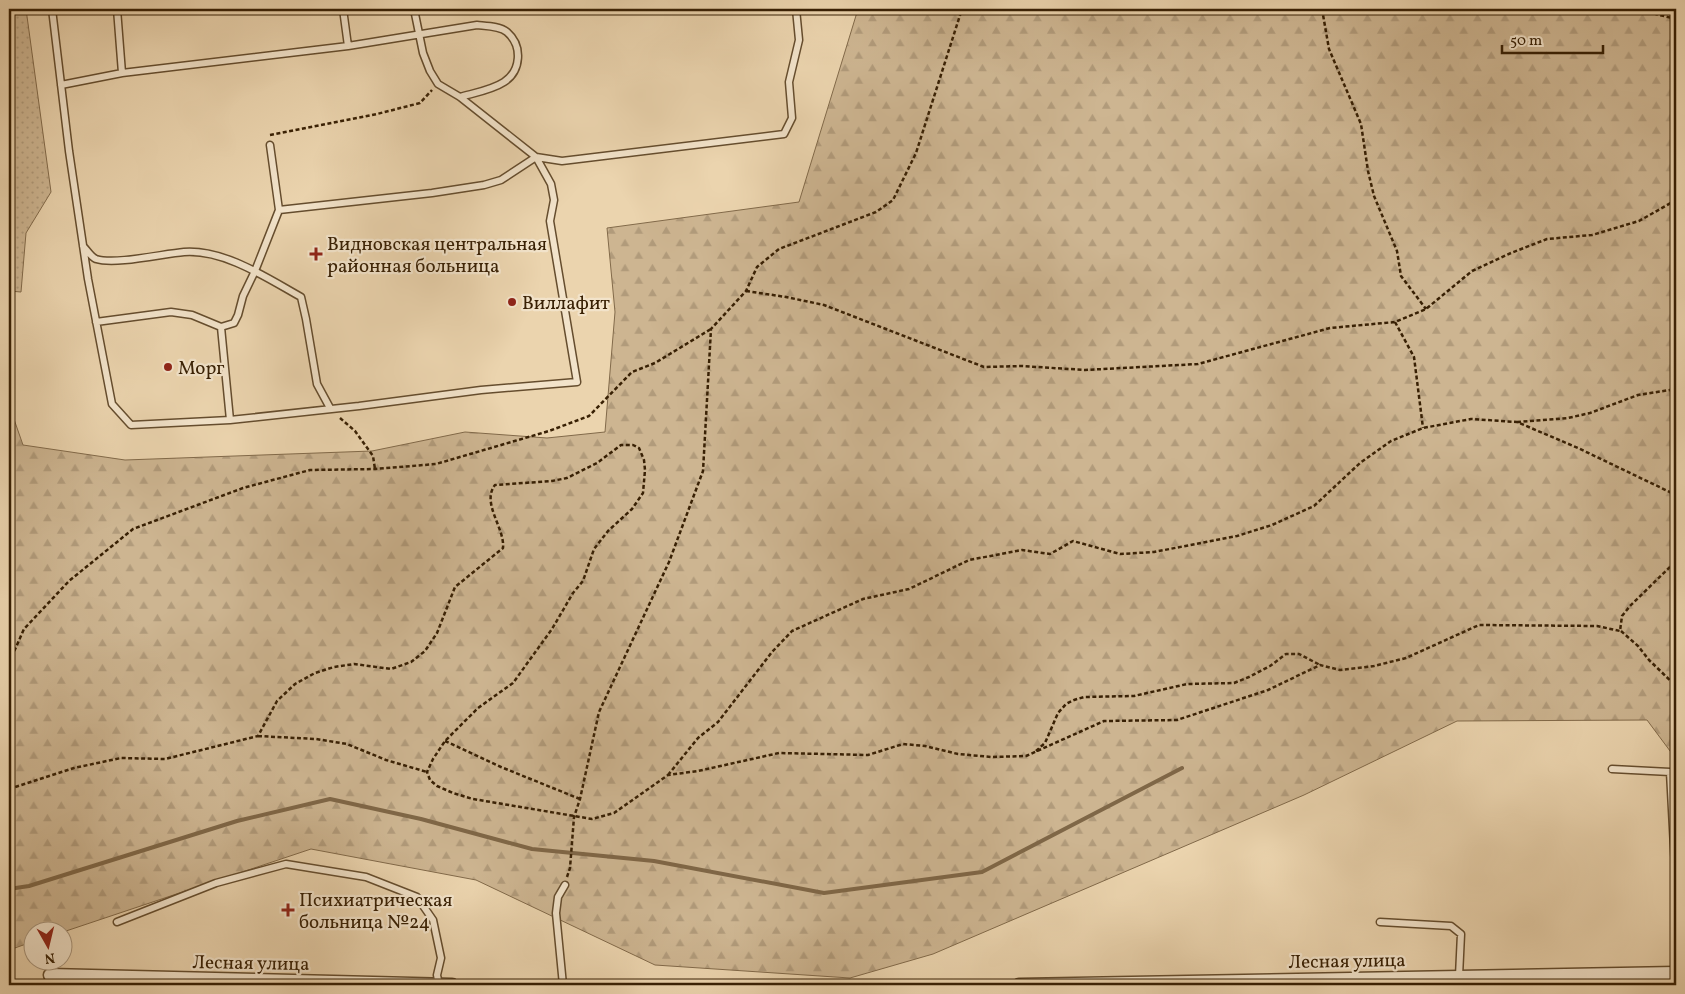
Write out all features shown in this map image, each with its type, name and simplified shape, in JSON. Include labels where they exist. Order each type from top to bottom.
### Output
[{"type":"street","name":"Лесная улица","points":[[1019,985],[1438,981],[1460,976],[1676,973]]},
{"type":"street","name":"Лесная улица","points":[[50,975],[452,985]]},
{"type":"lane","points":[[52,9],[83,246],[96,322],[112,404],[131,425],[230,420],[481,390],[577,382],[550,221],[554,200],[551,184],[536,157],[460,97],[438,84],[430,71],[419,35],[414,9]]},
{"type":"lane","points":[[117,9],[122,74]]},
{"type":"lane","points":[[344,9],[348,46]]},
{"type":"lane","points":[[279,210],[432,193],[484,184],[501,180],[536,157],[562,161],[784,134],[792,118],[789,82],[799,40],[796,9]]},
{"type":"lane","points":[[61,86],[122,74],[348,46],[477,25],[493,26],[507,31],[518,48],[519,58],[512,74],[505,82],[498,86],[460,97]]},
{"type":"lane","points":[[96,322],[177,312],[192,315],[221,327],[234,323],[238,316],[243,296],[279,210],[270,145]]},
{"type":"lane","points":[[83,246],[94,258],[109,261],[187,252],[214,256],[255,271],[301,297],[316,384],[330,408]]},
{"type":"lane","points":[[221,327],[230,420]]},
{"type":"lane","points":[[1612,769],[1670,772],[1676,886]]},
{"type":"lane","points":[[117,922],[216,883],[286,864],[366,877],[417,897],[433,920],[441,958],[437,974],[439,985]]},
{"type":"lane","points":[[563,985],[556,913],[558,897],[565,885]]},
{"type":"lane","points":[[1380,922],[1451,926],[1461,934],[1460,976]]},
{"type":"path","points":[[9,662],[24,630],[70,581],[133,530],[243,488],[310,470],[375,469],[436,464],[549,431],[589,416],[632,372],[655,363],[711,329],[746,291],[757,267],[779,249],[876,212],[893,200],[916,153],[962,9]]},
{"type":"path","points":[[1322,9],[1328,48],[1361,124],[1372,187],[1397,251],[1401,276],[1426,310]]},
{"type":"path","points":[[1635,9],[1676,19]]},
{"type":"path","points":[[270,145],[270,134],[377,114],[420,103],[438,84]]},
{"type":"path","points":[[746,291],[786,297],[824,306],[984,367],[1022,366],[1085,370],[1198,364],[1330,328],[1395,322],[1426,310],[1472,271],[1480,267],[1548,239],[1592,235],[1639,221],[1676,200]]},
{"type":"path","points":[[1395,322],[1414,357],[1423,428]]},
{"type":"path","points":[[570,868],[574,817],[580,799],[599,712],[669,562],[703,471],[711,329]]},
{"type":"path","points":[[258,736],[277,701],[295,684],[334,667],[354,664],[390,669],[412,662],[425,651],[437,632],[455,587],[503,548],[504,540],[491,503],[491,490],[496,485],[552,481],[567,478],[597,463],[621,445],[633,445],[639,448],[644,460],[645,470],[643,493],[632,509],[608,531],[594,549],[583,581],[573,593],[552,629],[513,683],[478,708],[445,741],[427,772],[430,780],[437,786],[453,794],[473,800],[574,817],[592,819],[614,813],[668,775],[698,738],[718,722],[772,652],[792,631],[863,599],[909,589],[968,560],[1022,550],[1050,554],[1073,541],[1120,554],[1154,552],[1237,536],[1272,525],[1314,506],[1360,462],[1391,441],[1423,428],[1471,419],[1517,422],[1568,418],[1590,413],[1638,394],[1676,389]]},
{"type":"path","points":[[330,408],[355,431],[373,456],[375,469]]},
{"type":"path","points":[[1517,422],[1578,448],[1676,495]]},
{"type":"path","points":[[1620,631],[1622,616],[1676,561]]},
{"type":"path","points":[[1035,752],[1045,743],[1058,713],[1066,704],[1084,697],[1134,696],[1187,684],[1234,683],[1270,666],[1286,654],[1299,654],[1320,665],[1340,670],[1374,666],[1406,658],[1479,625],[1597,626],[1620,631],[1638,646],[1649,660],[1676,686]]},
{"type":"path","points":[[668,775],[698,772],[779,753],[868,755],[903,744],[924,746],[958,754],[991,757],[1026,756],[1104,721],[1177,720],[1268,690],[1320,665]]},
{"type":"path","points":[[9,789],[74,768],[121,758],[165,759],[258,736],[316,739],[347,744],[386,760],[427,772]]},
{"type":"path","points":[[445,741],[580,799]]},
{"type":"green space","points":[[9,9],[26,9],[51,192],[26,233],[21,292],[9,291]]},
{"type":"green space","points":[[858,9],[1676,9],[1676,759],[1647,720],[1457,721],[1304,795],[933,954],[850,978],[655,965],[476,880],[311,849],[72,929],[72,922],[22,922],[22,945],[9,950],[9,405],[23,445],[125,460],[372,451],[465,432],[547,438],[605,432],[615,312],[607,228],[799,202]]},
{"type":"waterway","points":[[9,889],[29,886],[237,821],[330,799],[421,819],[532,849],[654,861],[824,893],[982,872],[1182,768]]},
{"type":"place","name":"Видновская центральная районная больница","points":[[316,254]]},
{"type":"place","name":"Виллафит","points":[[512,302]]},
{"type":"place","name":"Морг","points":[[168,367]]},
{"type":"place","name":"Психиатрическая больница №24","points":[[288,910]]}]
